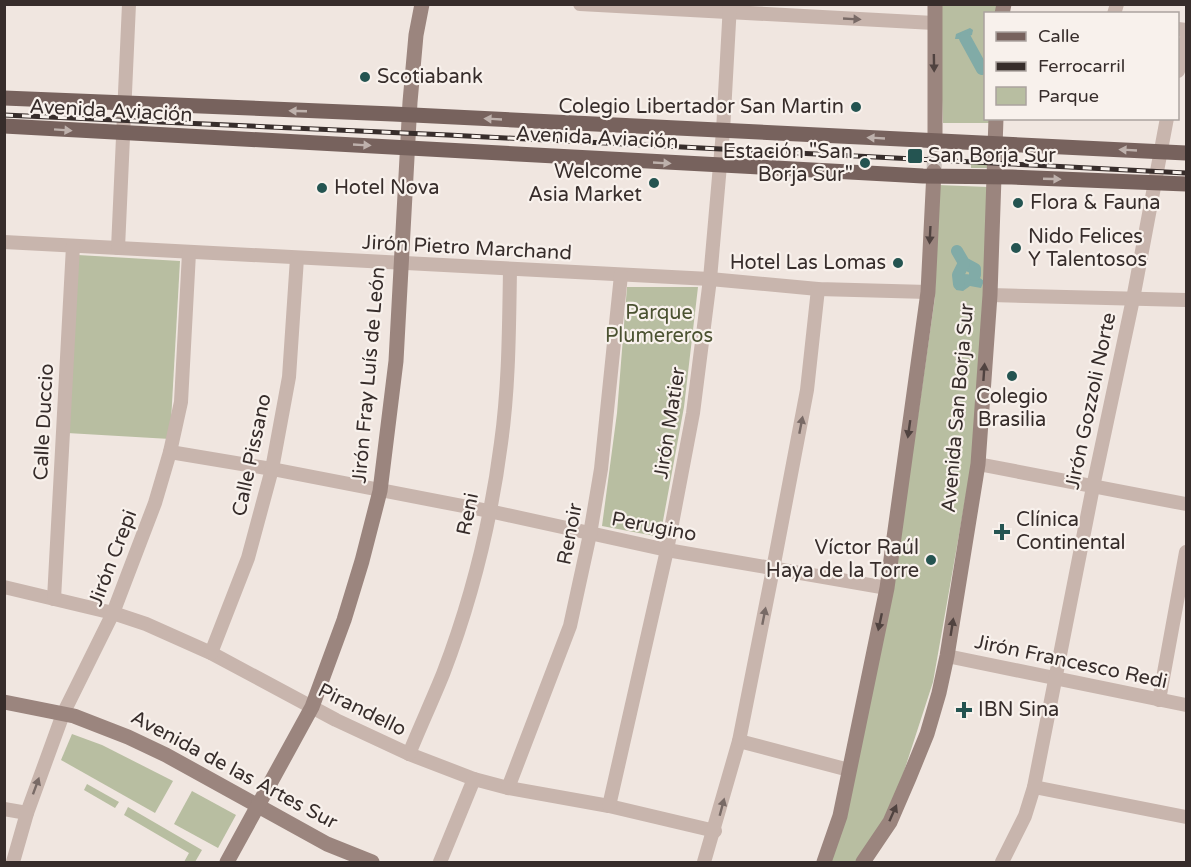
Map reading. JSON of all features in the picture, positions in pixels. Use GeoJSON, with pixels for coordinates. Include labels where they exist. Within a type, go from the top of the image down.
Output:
{"type":"FeatureCollection","features":[{"type":"Feature","properties":{"kind":"main road","name":"Jirón Fray Luís de León"},"geometry":{"type":"LineString","coordinates":[[227,862],[312,707],[347,610],[380,491],[396,361],[409,115],[416,35],[422,4]]}},
{"type":"Feature","properties":{"kind":"main road"},"geometry":{"type":"LineString","coordinates":[[935,4],[935,143]]}},
{"type":"Feature","properties":{"kind":"main road","name":"Avenida Aviación"},"geometry":{"type":"LineString","coordinates":[[4,98],[409,115],[935,143],[1186,153]]}},
{"type":"Feature","properties":{"kind":"main road","name":"Avenida San Borja Sur"},"geometry":{"type":"LineString","coordinates":[[863,862],[890,822],[927,734],[947,656],[978,464],[990,295],[996,120]]}},
{"type":"Feature","properties":{"kind":"main road","name":"Avenida Aviación"},"geometry":{"type":"LineString","coordinates":[[4,126],[720,166],[1186,184]]}},
{"type":"Feature","properties":{"kind":"main road","name":"Avenida San Borja Sur"},"geometry":{"type":"LineString","coordinates":[[824,862],[840,816],[886,588],[928,292],[933,174]]}},
{"type":"Feature","properties":{"kind":"main road","name":"Avenida de las Artes Sur"},"geometry":{"type":"LineString","coordinates":[[4,702],[63,714],[106,728],[166,755],[327,844],[372,862]]}},
{"type":"Feature","properties":{"kind":"street"},"geometry":{"type":"LineString","coordinates":[[118,248],[129,4]]}},
{"type":"Feature","properties":{"kind":"street"},"geometry":{"type":"LineString","coordinates":[[580,4],[825,11],[934,23]]}},
{"type":"Feature","properties":{"kind":"street","name":"Jirón Matier"},"geometry":{"type":"LineString","coordinates":[[609,806],[667,550],[693,413],[710,279],[723,131],[730,8]]}},
{"type":"Feature","properties":{"kind":"street"},"geometry":{"type":"LineString","coordinates":[[1179,66],[1186,40]]}},
{"type":"Feature","properties":{"kind":"street","name":"Jirón Gozzoli Norte"},"geometry":{"type":"LineString","coordinates":[[1002,862],[1025,816],[1034,787],[1093,487],[1133,299],[1167,120]]}},
{"type":"Feature","properties":{"kind":"street","name":"Jirón Pietro Marchand"},"geometry":{"type":"LineString","coordinates":[[4,242],[710,279],[818,289],[928,292]]}},
{"type":"Feature","properties":{"kind":"street","name":"Calle Duccio"},"geometry":{"type":"LineString","coordinates":[[54,599],[73,246]]}},
{"type":"Feature","properties":{"kind":"street","name":"Jirón Crepi"},"geometry":{"type":"LineString","coordinates":[[13,862],[27,813],[63,714],[113,613],[155,503],[170,452],[181,402],[189,253]]}},
{"type":"Feature","properties":{"kind":"street","name":"Calle Pissano"},"geometry":{"type":"LineString","coordinates":[[211,653],[248,558],[272,469],[289,377],[297,258]]}},
{"type":"Feature","properties":{"kind":"street","name":"Reni"},"geometry":{"type":"LineString","coordinates":[[409,754],[443,673],[472,587],[489,511],[501,443],[509,356],[510,270]]}},
{"type":"Feature","properties":{"kind":"street","name":"Renoir"},"geometry":{"type":"LineString","coordinates":[[508,788],[570,626],[591,534],[603,458],[621,275]]}},
{"type":"Feature","properties":{"kind":"street"},"geometry":{"type":"LineString","coordinates":[[704,862],[715,831],[739,741],[807,390],[818,289]]}},
{"type":"Feature","properties":{"kind":"street"},"geometry":{"type":"LineString","coordinates":[[990,295],[1186,300]]}},
{"type":"Feature","properties":{"kind":"street","name":"Perugino"},"geometry":{"type":"LineString","coordinates":[[170,452],[272,469],[489,511],[667,550],[886,588]]}},
{"type":"Feature","properties":{"kind":"street"},"geometry":{"type":"LineString","coordinates":[[978,464],[1186,504]]}},
{"type":"Feature","properties":{"kind":"street"},"geometry":{"type":"LineString","coordinates":[[1159,700],[1186,552]]}},
{"type":"Feature","properties":{"kind":"street","name":"Pirandello"},"geometry":{"type":"LineString","coordinates":[[4,587],[113,613],[146,624],[211,653],[336,720],[409,754],[474,779],[508,788],[609,806],[715,831]]}},
{"type":"Feature","properties":{"kind":"street","name":"Jirón Francesco Redi"},"geometry":{"type":"LineString","coordinates":[[947,656],[1186,705]]}},
{"type":"Feature","properties":{"kind":"street"},"geometry":{"type":"LineString","coordinates":[[739,741],[849,770]]}},
{"type":"Feature","properties":{"kind":"street"},"geometry":{"type":"LineString","coordinates":[[440,862],[474,779]]}},
{"type":"Feature","properties":{"kind":"street"},"geometry":{"type":"LineString","coordinates":[[1034,787],[1186,817]]}},
{"type":"Feature","properties":{"kind":"street"},"geometry":{"type":"LineString","coordinates":[[4,809],[27,813]]}},
{"type":"Feature","properties":{"kind":"green space"},"geometry":{"type":"Polygon","coordinates":[[[941,5],[997,5],[996,12],[984,12],[984,120],[991,120],[991,123],[943,123],[939,29],[941,5]]]}},
{"type":"Feature","properties":{"kind":"green space"},"geometry":{"type":"Polygon","coordinates":[[[971,148],[988,148],[988,168],[971,168],[971,148]]]}},
{"type":"Feature","properties":{"kind":"green space"},"geometry":{"type":"Polygon","coordinates":[[[938,185],[988,187],[988,244],[972,461],[933,682],[896,796],[880,828],[857,862],[830,862],[915,436],[935,297],[938,185]]]}},
{"type":"Feature","properties":{"kind":"green space"},"geometry":{"type":"Polygon","coordinates":[[[78,255],[180,261],[170,439],[67,433],[78,255]]]}},
{"type":"Feature","properties":{"kind":"green space","name":"Parque Plumereros"},"geometry":{"type":"Polygon","coordinates":[[[627,287],[698,287],[684,407],[660,537],[602,526],[617,413],[627,287]]]}},
{"type":"Feature","properties":{"kind":"green space"},"geometry":{"type":"Polygon","coordinates":[[[72,734],[102,745],[173,781],[155,813],[61,760],[72,734]]]}},
{"type":"Feature","properties":{"kind":"green space"},"geometry":{"type":"Polygon","coordinates":[[[87,784],[119,802],[115,808],[84,790],[87,784]]]}},
{"type":"Feature","properties":{"kind":"green space"},"geometry":{"type":"Polygon","coordinates":[[[192,791],[236,815],[218,848],[174,824],[192,791]]]}},
{"type":"Feature","properties":{"kind":"green space"},"geometry":{"type":"Polygon","coordinates":[[[128,807],[202,850],[195,862],[184,862],[189,853],[124,815],[128,807]]]}},
{"type":"Feature","properties":{"kind":"water"},"geometry":{"type":"Polygon","coordinates":[[[970,28],[973,30],[972,35],[955,39],[956,34],[970,28]]]}},
{"type":"Feature","properties":{"kind":"water"},"geometry":{"type":"Polygon","coordinates":[[[964,274],[976,275],[984,281],[981,288],[970,286],[963,291],[956,290],[955,285],[962,283],[964,274]]]}},
{"type":"Feature","properties":{"kind":"waterway"},"geometry":{"type":"LineString","coordinates":[[965,38],[982,69]]}},
{"type":"Feature","properties":{"kind":"waterway"},"geometry":{"type":"LineString","coordinates":[[957,251],[964,263],[975,269],[975,275]]}},
{"type":"Feature","properties":{"kind":"waterway"},"geometry":{"type":"LineString","coordinates":[[959,284],[958,275],[964,263]]}},
{"type":"Feature","properties":{"kind":"tunnel"},"geometry":{"type":"LineString","coordinates":[[934,171],[935,145]]}},
{"type":"Feature","properties":{"kind":"railway"},"geometry":{"type":"LineString","coordinates":[[4,115],[1186,173]]}},
{"type":"Feature","properties":{"kind":"place","name":"Scotiabank"},"geometry":{"type":"Point","coordinates":[365,77]}},
{"type":"Feature","properties":{"kind":"place","name":"Colegio Libertador San Martin"},"geometry":{"type":"Point","coordinates":[856,107]}},
{"type":"Feature","properties":{"kind":"place","name":"San Borja Sur"},"geometry":{"type":"Point","coordinates":[915,156]}},
{"type":"Feature","properties":{"kind":"place","name":"Estación \"San Borja Sur\""},"geometry":{"type":"Point","coordinates":[865,163]}},
{"type":"Feature","properties":{"kind":"place","name":"Welcome Asia Market"},"geometry":{"type":"Point","coordinates":[654,183]}},
{"type":"Feature","properties":{"kind":"place","name":"Hotel Nova"},"geometry":{"type":"Point","coordinates":[322,188]}},
{"type":"Feature","properties":{"kind":"place","name":"Flora & Fauna"},"geometry":{"type":"Point","coordinates":[1018,203]}},
{"type":"Feature","properties":{"kind":"place","name":"Nido Felices Y Talentosos"},"geometry":{"type":"Point","coordinates":[1016,248]}},
{"type":"Feature","properties":{"kind":"place","name":"Hotel Las Lomas"},"geometry":{"type":"Point","coordinates":[898,263]}},
{"type":"Feature","properties":{"kind":"place","name":"Colegio Brasilia"},"geometry":{"type":"Point","coordinates":[1012,376]}},
{"type":"Feature","properties":{"kind":"place","name":"Clínica Continental"},"geometry":{"type":"Point","coordinates":[1002,532]}},
{"type":"Feature","properties":{"kind":"place","name":"Víctor Raúl Haya de la Torre"},"geometry":{"type":"Point","coordinates":[931,560]}},
{"type":"Feature","properties":{"kind":"place","name":"IBN Sina"},"geometry":{"type":"Point","coordinates":[964,710]}}]}
